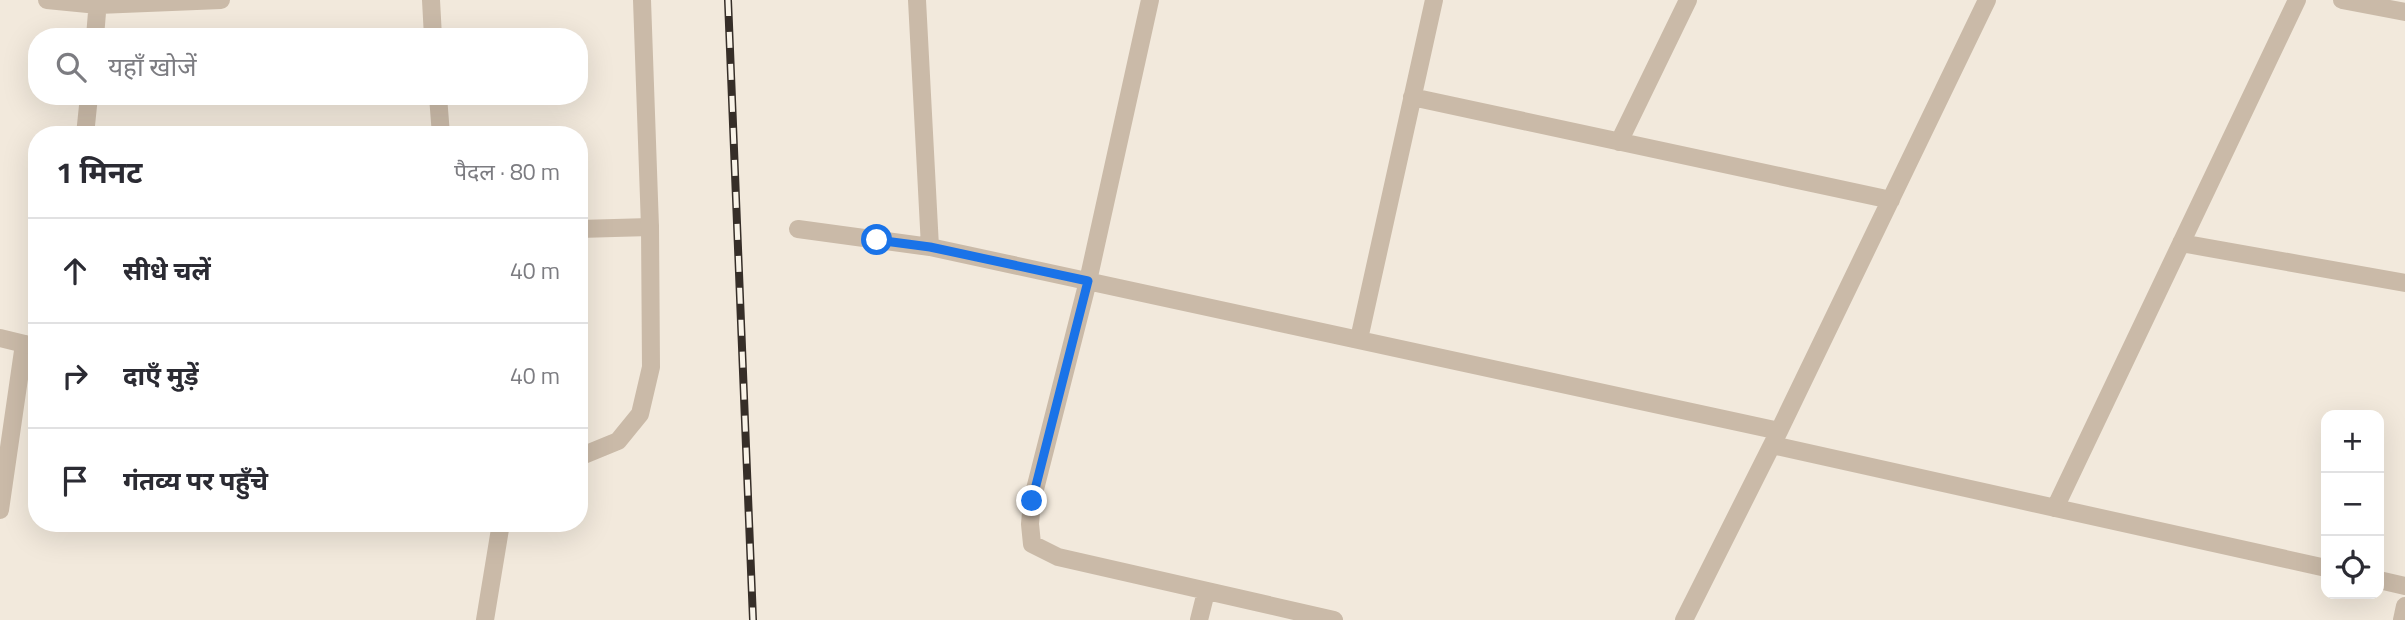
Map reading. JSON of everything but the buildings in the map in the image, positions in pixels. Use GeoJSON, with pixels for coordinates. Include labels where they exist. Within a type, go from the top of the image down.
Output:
{"type":"FeatureCollection","features":[{"type":"Feature","properties":{"kind":"street"},"geometry":{"type":"LineString","coordinates":[[47,0],[98,3],[222,0]]}},
{"type":"Feature","properties":{"kind":"street"},"geometry":{"type":"LineString","coordinates":[[431,0],[433,28]]}},
{"type":"Feature","properties":{"kind":"street"},"geometry":{"type":"LineString","coordinates":[[588,453],[618,441],[640,414],[650,367],[650,227],[642,0]]}},
{"type":"Feature","properties":{"kind":"street"},"geometry":{"type":"LineString","coordinates":[[917,0],[930,247]]}},
{"type":"Feature","properties":{"kind":"street"},"geometry":{"type":"LineString","coordinates":[[1150,0],[1088,281],[1032,501],[1032,544],[1058,557],[1334,620]]}},
{"type":"Feature","properties":{"kind":"street"},"geometry":{"type":"LineString","coordinates":[[1359,339],[1433,0]]}},
{"type":"Feature","properties":{"kind":"street"},"geometry":{"type":"LineString","coordinates":[[1619,142],[1688,0]]}},
{"type":"Feature","properties":{"kind":"street"},"geometry":{"type":"LineString","coordinates":[[1684,620],[1776,438],[1987,0]]}},
{"type":"Feature","properties":{"kind":"street"},"geometry":{"type":"LineString","coordinates":[[2055,508],[2297,0]]}},
{"type":"Feature","properties":{"kind":"street"},"geometry":{"type":"LineString","coordinates":[[2342,0],[2405,12]]}},
{"type":"Feature","properties":{"kind":"street"},"geometry":{"type":"LineString","coordinates":[[96,28],[98,3]]}},
{"type":"Feature","properties":{"kind":"street"},"geometry":{"type":"LineString","coordinates":[[1412,97],[1891,200]]}},
{"type":"Feature","properties":{"kind":"street"},"geometry":{"type":"LineString","coordinates":[[86,126],[88,105]]}},
{"type":"Feature","properties":{"kind":"street"},"geometry":{"type":"LineString","coordinates":[[439,105],[440,126]]}},
{"type":"Feature","properties":{"kind":"street"},"geometry":{"type":"LineString","coordinates":[[588,229],[650,227]]}},
{"type":"Feature","properties":{"kind":"street"},"geometry":{"type":"LineString","coordinates":[[798,229],[930,247],[1359,339],[1776,438],[2055,508],[2321,567]]}},
{"type":"Feature","properties":{"kind":"street"},"geometry":{"type":"LineString","coordinates":[[2181,243],[2405,283]]}},
{"type":"Feature","properties":{"kind":"street"},"geometry":{"type":"LineString","coordinates":[[0,338],[28,345]]}},
{"type":"Feature","properties":{"kind":"street"},"geometry":{"type":"LineString","coordinates":[[0,510],[28,357]]}},
{"type":"Feature","properties":{"kind":"street"},"geometry":{"type":"LineString","coordinates":[[485,620],[500,532]]}},
{"type":"Feature","properties":{"kind":"street"},"geometry":{"type":"LineString","coordinates":[[2384,581],[2405,586]]}},
{"type":"Feature","properties":{"kind":"street"},"geometry":{"type":"LineString","coordinates":[[1199,620],[1206,592]]}},
{"type":"Feature","properties":{"kind":"street"},"geometry":{"type":"LineString","coordinates":[[2402,620],[2405,606]]}},
{"type":"Feature","properties":{"kind":"railway"},"geometry":{"type":"LineString","coordinates":[[728,0],[753,620]]}},
{"type":"Feature","properties":{"kind":"route"},"geometry":{"type":"LineString","coordinates":[[877,240],[930,247],[1088,281],[1032,501]]}}]}
